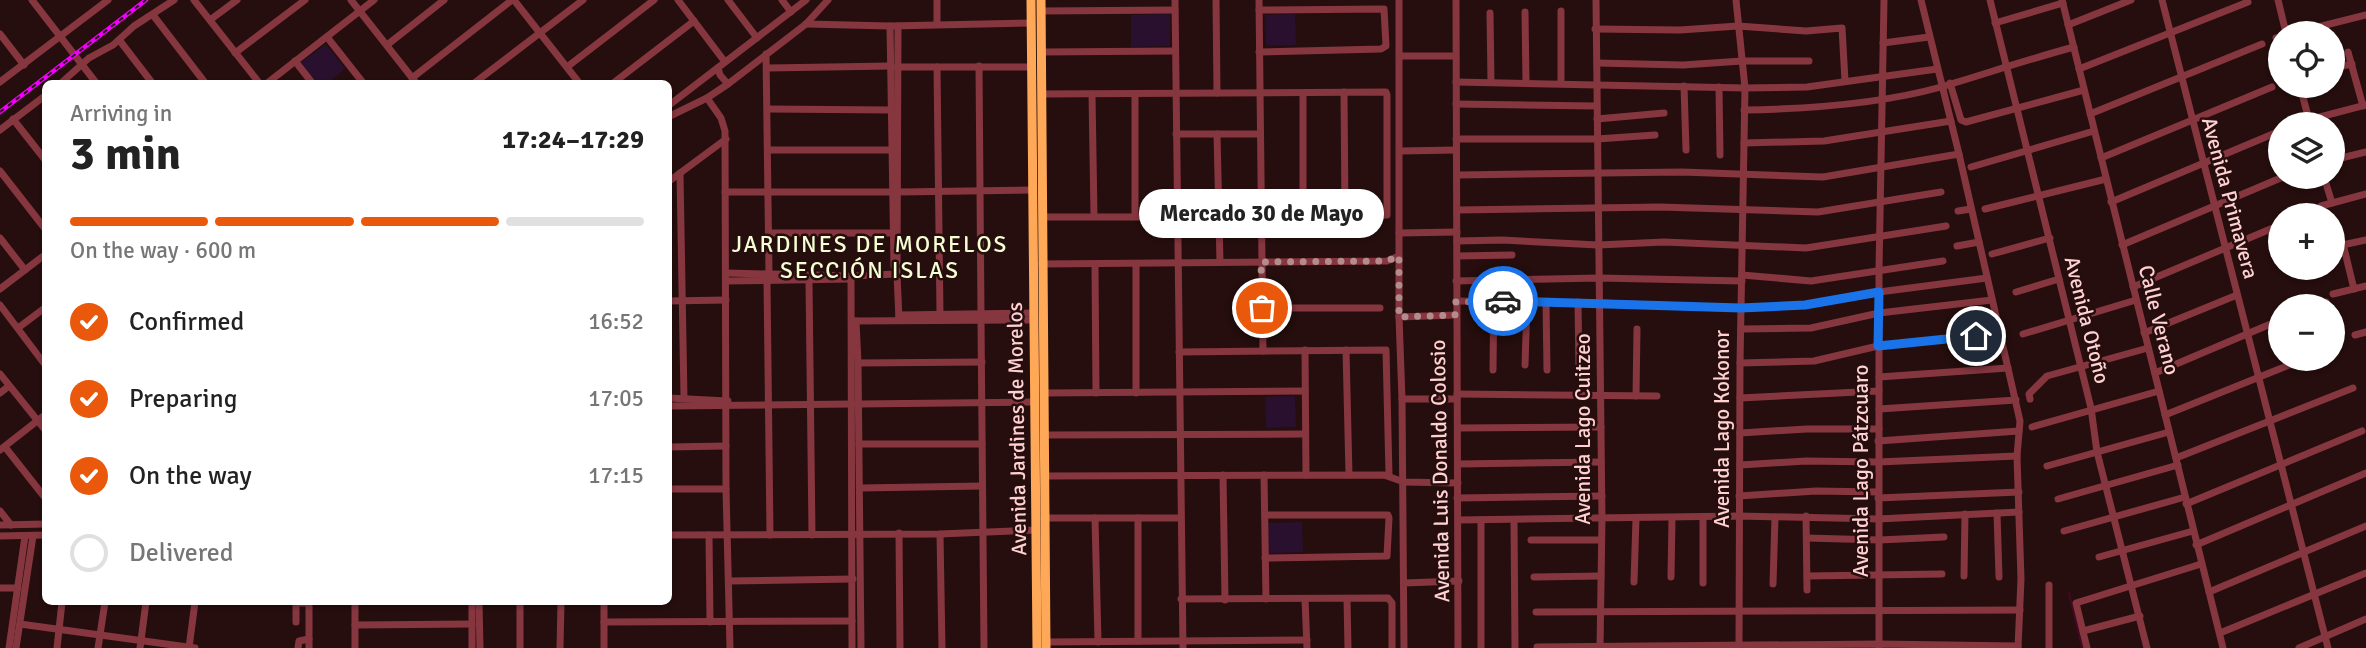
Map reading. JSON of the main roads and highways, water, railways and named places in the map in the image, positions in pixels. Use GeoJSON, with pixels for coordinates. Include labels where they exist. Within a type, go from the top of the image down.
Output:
{"type":"FeatureCollection","features":[{"type":"Feature","properties":{"kind":"main road","name":"Avenida Jardines de Morelos"},"geometry":{"type":"LineString","coordinates":[[1031,0],[1037,176],[1043,217],[1044,394],[1039,417],[1046,645]]}},
{"type":"Feature","properties":{"kind":"main road","name":"Avenida Jardines de Morelos"},"geometry":{"type":"LineString","coordinates":[[1037,648],[1036,530],[1045,476],[1044,435],[1033,402],[1033,190],[1037,176],[1042,94],[1041,0]]}},
{"type":"Feature","properties":{"kind":"waterway"},"geometry":{"type":"LineString","coordinates":[[2069,593],[2082,648]]}},
{"type":"Feature","properties":{"kind":"railway"},"geometry":{"type":"LineString","coordinates":[[0,112],[146,0]]}},
{"type":"Feature","properties":{"kind":"place","name":"Mercado 30 de Mayo"},"geometry":{"type":"Point","coordinates":[1262,308]}},
{"type":"Feature","properties":{"kind":"district","name":"JARDINES DE MORELOS SECCIÓN ISLAS"},"geometry":{"type":"Point","coordinates":[870,257]}}]}
